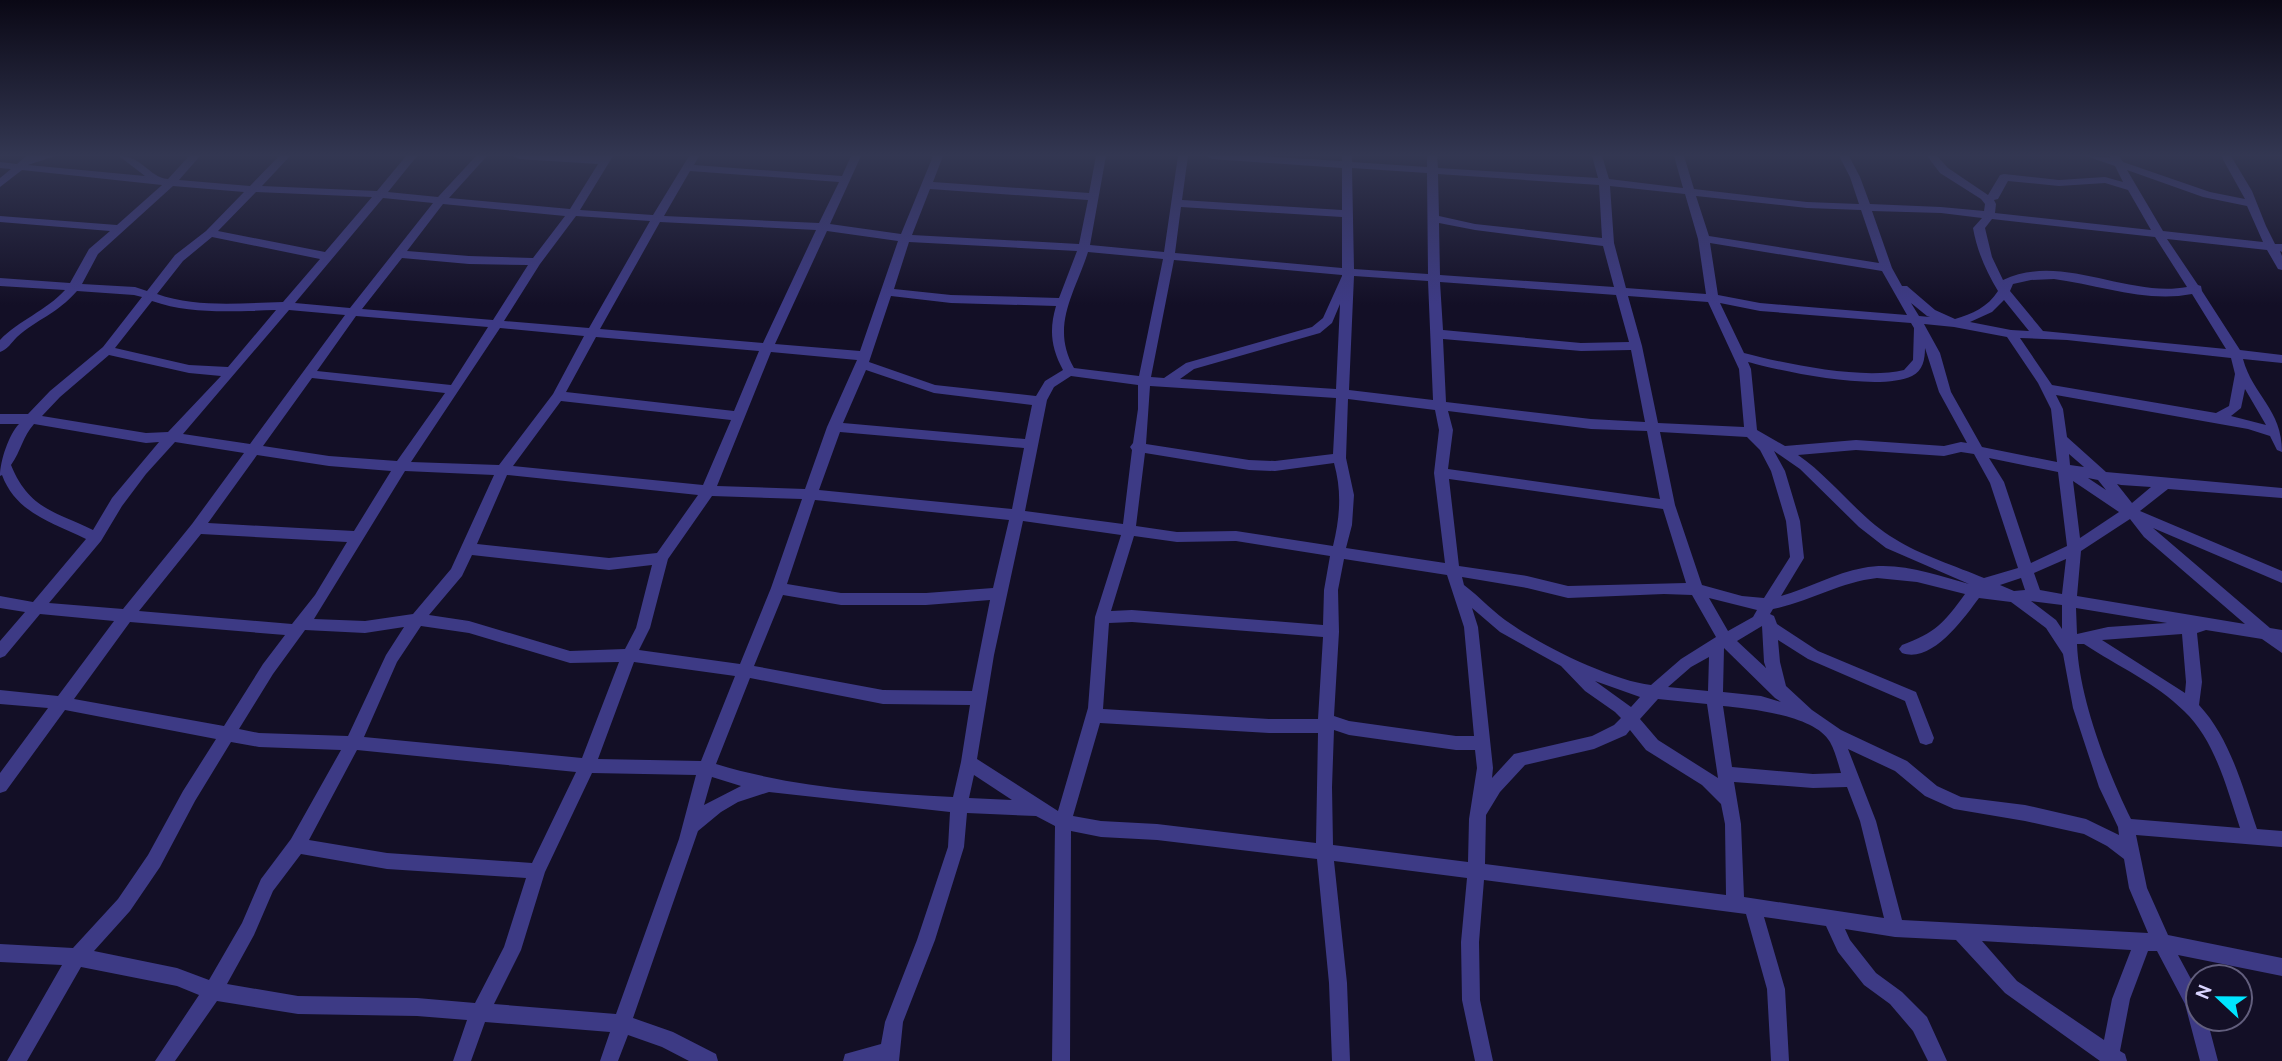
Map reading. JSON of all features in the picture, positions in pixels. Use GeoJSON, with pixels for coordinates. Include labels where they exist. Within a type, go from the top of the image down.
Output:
{"type":"FeatureCollection","features":[{"type":"Feature","properties":{"kind":"street"},"geometry":{"type":"LineString","coordinates":[[0,339],[42,317],[74,287],[93,252],[143,206]]}},
{"type":"Feature","properties":{"kind":"street"},"geometry":{"type":"LineString","coordinates":[[96,537],[30,506],[17,495],[3,468],[18,433],[55,394],[107,349],[179,258],[210,233],[236,206]]}},
{"type":"Feature","properties":{"kind":"street"},"geometry":{"type":"LineString","coordinates":[[0,652],[96,537],[141,471],[231,372],[369,206]]}},
{"type":"Feature","properties":{"kind":"street"},"geometry":{"type":"LineString","coordinates":[[0,786],[126,616],[197,528],[353,312],[437,206]]}},
{"type":"Feature","properties":{"kind":"street"},"geometry":{"type":"LineString","coordinates":[[488,206],[823,226],[905,238],[1084,248],[1348,272],[1712,299],[1760,307],[1954,323],[2011,334],[2039,334],[2282,359]]}},
{"type":"Feature","properties":{"kind":"street"},"geometry":{"type":"LineString","coordinates":[[16,1061],[77,957],[124,905],[147,872],[189,796],[297,627],[320,598],[401,466],[454,390],[536,262],[578,206]]}},
{"type":"Feature","properties":{"kind":"street"},"geometry":{"type":"LineString","coordinates":[[164,1061],[213,991],[248,929],[267,885],[297,845],[353,743],[391,659],[417,619],[457,572],[470,549],[503,470],[558,396],[665,206]]}},
{"type":"Feature","properties":{"kind":"street"},"geometry":{"type":"LineString","coordinates":[[462,1061],[479,1014],[512,950],[537,871],[587,766],[629,655],[643,628],[661,558],[708,491],[767,347],[832,206]]}},
{"type":"Feature","properties":{"kind":"street"},"geometry":{"type":"LineString","coordinates":[[609,1061],[690,828],[706,768],[778,588],[834,427],[863,360],[918,206]]}},
{"type":"Feature","properties":{"kind":"street"},"geometry":{"type":"LineString","coordinates":[[1070,372],[1058,352],[1056,334],[1061,302],[1084,248],[1091,206]]}},
{"type":"Feature","properties":{"kind":"street"},"geometry":{"type":"LineString","coordinates":[[1061,1061],[1063,822],[1095,716],[1102,617],[1129,530],[1144,409],[1144,380],[1177,206]]}},
{"type":"Feature","properties":{"kind":"street"},"geometry":{"type":"LineString","coordinates":[[1215,206],[1345,214]]}},
{"type":"Feature","properties":{"kind":"street"},"geometry":{"type":"LineString","coordinates":[[1342,1061],[1342,1012],[1325,852],[1331,590],[1350,503],[1347,479],[1339,458],[1348,272],[1345,206]]}},
{"type":"Feature","properties":{"kind":"street"},"geometry":{"type":"LineString","coordinates":[[1432,206],[1440,405],[1446,429],[1441,473],[1453,572],[1471,627],[1485,768],[1477,819],[1470,942],[1471,1000],[1485,1061]]}},
{"type":"Feature","properties":{"kind":"street"},"geometry":{"type":"LineString","coordinates":[[1606,206],[1608,243],[1636,346],[1668,505],[1696,590],[1721,641],[1806,715],[1835,735],[1901,766],[1931,791],[1960,804],[2025,813],[2086,827],[2113,840],[2132,855]]}},
{"type":"Feature","properties":{"kind":"street"},"geometry":{"type":"LineString","coordinates":[[1477,819],[1494,787],[1520,759],[1594,742],[1620,730],[1653,693],[1686,663],[1758,621],[1797,558],[1793,521],[1778,471],[1765,447],[1751,432],[1745,369],[1712,299],[1704,239],[1693,206]]}},
{"type":"Feature","properties":{"kind":"street"},"geometry":{"type":"LineString","coordinates":[[1825,206],[1941,210],[2278,247]]}},
{"type":"Feature","properties":{"kind":"street"},"geometry":{"type":"LineString","coordinates":[[1991,206],[1989,216],[1979,228],[1980,246],[2005,291],[2039,334]]}},
{"type":"Feature","properties":{"kind":"street"},"geometry":{"type":"LineString","coordinates":[[2145,206],[2170,253],[2197,289],[2236,355],[2241,374],[2282,447]]}},
{"type":"Feature","properties":{"kind":"street"},"geometry":{"type":"LineString","coordinates":[[2253,206],[2278,247],[2282,266]]}},
{"type":"Feature","properties":{"kind":"street"},"geometry":{"type":"LineString","coordinates":[[1864,208],[1886,268],[1934,353],[1945,392],[1974,449],[1997,482],[2034,595]]}},
{"type":"Feature","properties":{"kind":"street"},"geometry":{"type":"LineString","coordinates":[[1432,218],[1454,224],[1575,236],[1608,243]]}},
{"type":"Feature","properties":{"kind":"street"},"geometry":{"type":"LineString","coordinates":[[0,219],[117,228]]}},
{"type":"Feature","properties":{"kind":"street"},"geometry":{"type":"LineString","coordinates":[[210,233],[325,256]]}},
{"type":"Feature","properties":{"kind":"street"},"geometry":{"type":"LineString","coordinates":[[1704,239],[1886,268]]}},
{"type":"Feature","properties":{"kind":"street"},"geometry":{"type":"LineString","coordinates":[[400,254],[536,262]]}},
{"type":"Feature","properties":{"kind":"street"},"geometry":{"type":"LineString","coordinates":[[1167,382],[1190,366],[1316,330],[1328,320],[1348,272]]}},
{"type":"Feature","properties":{"kind":"street"},"geometry":{"type":"LineString","coordinates":[[1893,280],[1931,313],[1954,323],[1978,316],[1996,305],[2008,281],[2023,275],[2110,283],[2170,293],[2197,289]]}},
{"type":"Feature","properties":{"kind":"street"},"geometry":{"type":"LineString","coordinates":[[0,282],[135,291],[150,298],[203,307],[287,306],[767,347],[863,360],[934,389],[1040,401]]}},
{"type":"Feature","properties":{"kind":"street"},"geometry":{"type":"LineString","coordinates":[[888,292],[951,299],[1061,302]]}},
{"type":"Feature","properties":{"kind":"street"},"geometry":{"type":"LineString","coordinates":[[1740,356],[1801,370],[1889,377],[1908,373],[1919,361],[1917,322]]}},
{"type":"Feature","properties":{"kind":"street"},"geometry":{"type":"LineString","coordinates":[[0,348],[14,333]]}},
{"type":"Feature","properties":{"kind":"street"},"geometry":{"type":"LineString","coordinates":[[1438,334],[1581,347],[1636,346]]}},
{"type":"Feature","properties":{"kind":"street"},"geometry":{"type":"LineString","coordinates":[[2011,334],[2047,388],[2057,409],[2074,549],[2069,601],[2070,653],[2081,708],[2107,787],[2126,826],[2138,888],[2162,943],[2193,1002],[2209,1061]]}},
{"type":"Feature","properties":{"kind":"street"},"geometry":{"type":"LineString","coordinates":[[107,349],[189,369],[231,372]]}},
{"type":"Feature","properties":{"kind":"street"},"geometry":{"type":"LineString","coordinates":[[852,1061],[889,1058],[956,847],[959,805],[969,762],[977,698],[990,643],[996,594],[1033,444],[1040,401],[1046,387],[1070,372],[1167,382],[1343,394],[1591,424],[1654,425],[1751,432],[1805,466],[1836,493],[1864,523],[1891,544],[1979,588]]}},
{"type":"Feature","properties":{"kind":"street"},"geometry":{"type":"LineString","coordinates":[[310,374],[454,390]]}},
{"type":"Feature","properties":{"kind":"street"},"geometry":{"type":"LineString","coordinates":[[2217,418],[2235,408],[2241,374]]}},
{"type":"Feature","properties":{"kind":"street"},"geometry":{"type":"LineString","coordinates":[[2047,388],[2083,397],[2217,418],[2276,433]]}},
{"type":"Feature","properties":{"kind":"street"},"geometry":{"type":"LineString","coordinates":[[558,396],[740,416]]}},
{"type":"Feature","properties":{"kind":"street"},"geometry":{"type":"LineString","coordinates":[[0,419],[32,419],[146,438],[173,438],[254,448],[329,461],[503,470],[708,491],[811,494],[1016,515],[1177,537],[1236,536],[1527,582],[1567,592],[1658,588],[1696,590],[1768,604],[1852,577],[1878,572],[1979,588],[2016,598],[2051,624],[2070,653]]}},
{"type":"Feature","properties":{"kind":"street"},"geometry":{"type":"LineString","coordinates":[[834,427],[1033,444]]}},
{"type":"Feature","properties":{"kind":"street"},"geometry":{"type":"LineString","coordinates":[[2061,439],[2104,478],[2131,513],[2200,580],[2282,647]]}},
{"type":"Feature","properties":{"kind":"street"},"geometry":{"type":"LineString","coordinates":[[1782,451],[1857,445],[1944,451],[1961,447],[2104,478],[2282,493]]}},
{"type":"Feature","properties":{"kind":"street"},"geometry":{"type":"LineString","coordinates":[[1138,447],[1249,465],[1275,466],[1339,458]]}},
{"type":"Feature","properties":{"kind":"street"},"geometry":{"type":"LineString","coordinates":[[2065,470],[2131,513],[2282,577]]}},
{"type":"Feature","properties":{"kind":"street"},"geometry":{"type":"LineString","coordinates":[[1441,473],[1511,487],[1668,505]]}},
{"type":"Feature","properties":{"kind":"street"},"geometry":{"type":"LineString","coordinates":[[1907,649],[1927,646],[1956,618],[1979,588],[2074,549],[2131,513],[2163,485]]}},
{"type":"Feature","properties":{"kind":"street"},"geometry":{"type":"LineString","coordinates":[[197,528],[357,537]]}},
{"type":"Feature","properties":{"kind":"street"},"geometry":{"type":"LineString","coordinates":[[470,549],[609,564],[661,558]]}},
{"type":"Feature","properties":{"kind":"street"},"geometry":{"type":"LineString","coordinates":[[778,588],[841,598],[926,599],[996,594]]}},
{"type":"Feature","properties":{"kind":"street"},"geometry":{"type":"LineString","coordinates":[[1459,588],[1505,628],[1566,662],[1635,690],[1761,704],[1806,715]]}},
{"type":"Feature","properties":{"kind":"street"},"geometry":{"type":"LineString","coordinates":[[2016,598],[2034,595],[2282,636]]}},
{"type":"Feature","properties":{"kind":"street"},"geometry":{"type":"LineString","coordinates":[[0,602],[126,616],[297,627],[365,627],[417,619],[469,626],[570,657],[629,655],[744,671],[883,696],[977,698]]}},
{"type":"Feature","properties":{"kind":"street"},"geometry":{"type":"LineString","coordinates":[[1768,604],[1780,693]]}},
{"type":"Feature","properties":{"kind":"street"},"geometry":{"type":"LineString","coordinates":[[1102,617],[1132,616],[1332,632]]}},
{"type":"Feature","properties":{"kind":"street"},"geometry":{"type":"LineString","coordinates":[[2070,653],[2078,640],[2085,637],[2214,625]]}},
{"type":"Feature","properties":{"kind":"street"},"geometry":{"type":"LineString","coordinates":[[1769,627],[1813,655],[1911,697],[1926,738]]}},
{"type":"Feature","properties":{"kind":"street"},"geometry":{"type":"LineString","coordinates":[[2189,629],[2194,682],[2191,706]]}},
{"type":"Feature","properties":{"kind":"street"},"geometry":{"type":"LineString","coordinates":[[2085,637],[2191,706],[2216,747],[2235,788],[2251,835]]}},
{"type":"Feature","properties":{"kind":"street"},"geometry":{"type":"LineString","coordinates":[[1721,641],[1715,698],[1724,774],[1743,905],[1776,989],[1780,1061]]}},
{"type":"Feature","properties":{"kind":"street"},"geometry":{"type":"LineString","coordinates":[[1566,662],[1590,687],[1631,718],[1652,745],[1708,780],[1728,800]]}},
{"type":"Feature","properties":{"kind":"street"},"geometry":{"type":"LineString","coordinates":[[0,697],[61,703],[259,740],[353,743],[587,766],[706,768],[770,785],[959,805],[1038,809]]}},
{"type":"Feature","properties":{"kind":"street"},"geometry":{"type":"LineString","coordinates":[[1095,716],[1167,718],[1271,728],[1328,724],[1456,743],[1482,743]]}},
{"type":"Feature","properties":{"kind":"street"},"geometry":{"type":"LineString","coordinates":[[1835,735],[1868,821],[1895,928]]}},
{"type":"Feature","properties":{"kind":"street"},"geometry":{"type":"LineString","coordinates":[[969,762],[1038,809],[1063,822],[1101,829],[1157,832],[1325,852],[1743,905],[1895,928],[2162,943],[2282,967]]}},
{"type":"Feature","properties":{"kind":"street"},"geometry":{"type":"LineString","coordinates":[[1724,774],[1813,781],[1854,780]]}},
{"type":"Feature","properties":{"kind":"street"},"geometry":{"type":"LineString","coordinates":[[690,828],[709,808],[734,793],[770,785]]}},
{"type":"Feature","properties":{"kind":"street"},"geometry":{"type":"LineString","coordinates":[[2126,826],[2282,839]]}},
{"type":"Feature","properties":{"kind":"street"},"geometry":{"type":"LineString","coordinates":[[297,845],[347,858],[537,871]]}},
{"type":"Feature","properties":{"kind":"street"},"geometry":{"type":"LineString","coordinates":[[1832,919],[1844,946],[1870,979],[1896,998],[1920,1024],[1938,1061]]}},
{"type":"Feature","properties":{"kind":"street"},"geometry":{"type":"LineString","coordinates":[[1961,932],[2011,987],[2107,1059],[2122,999],[2143,942]]}},
{"type":"Feature","properties":{"kind":"street"},"geometry":{"type":"LineString","coordinates":[[0,953],[77,957],[177,977],[213,991],[298,1005],[357,1009],[417,1007],[624,1024],[666,1039],[709,1061]]}}]}
